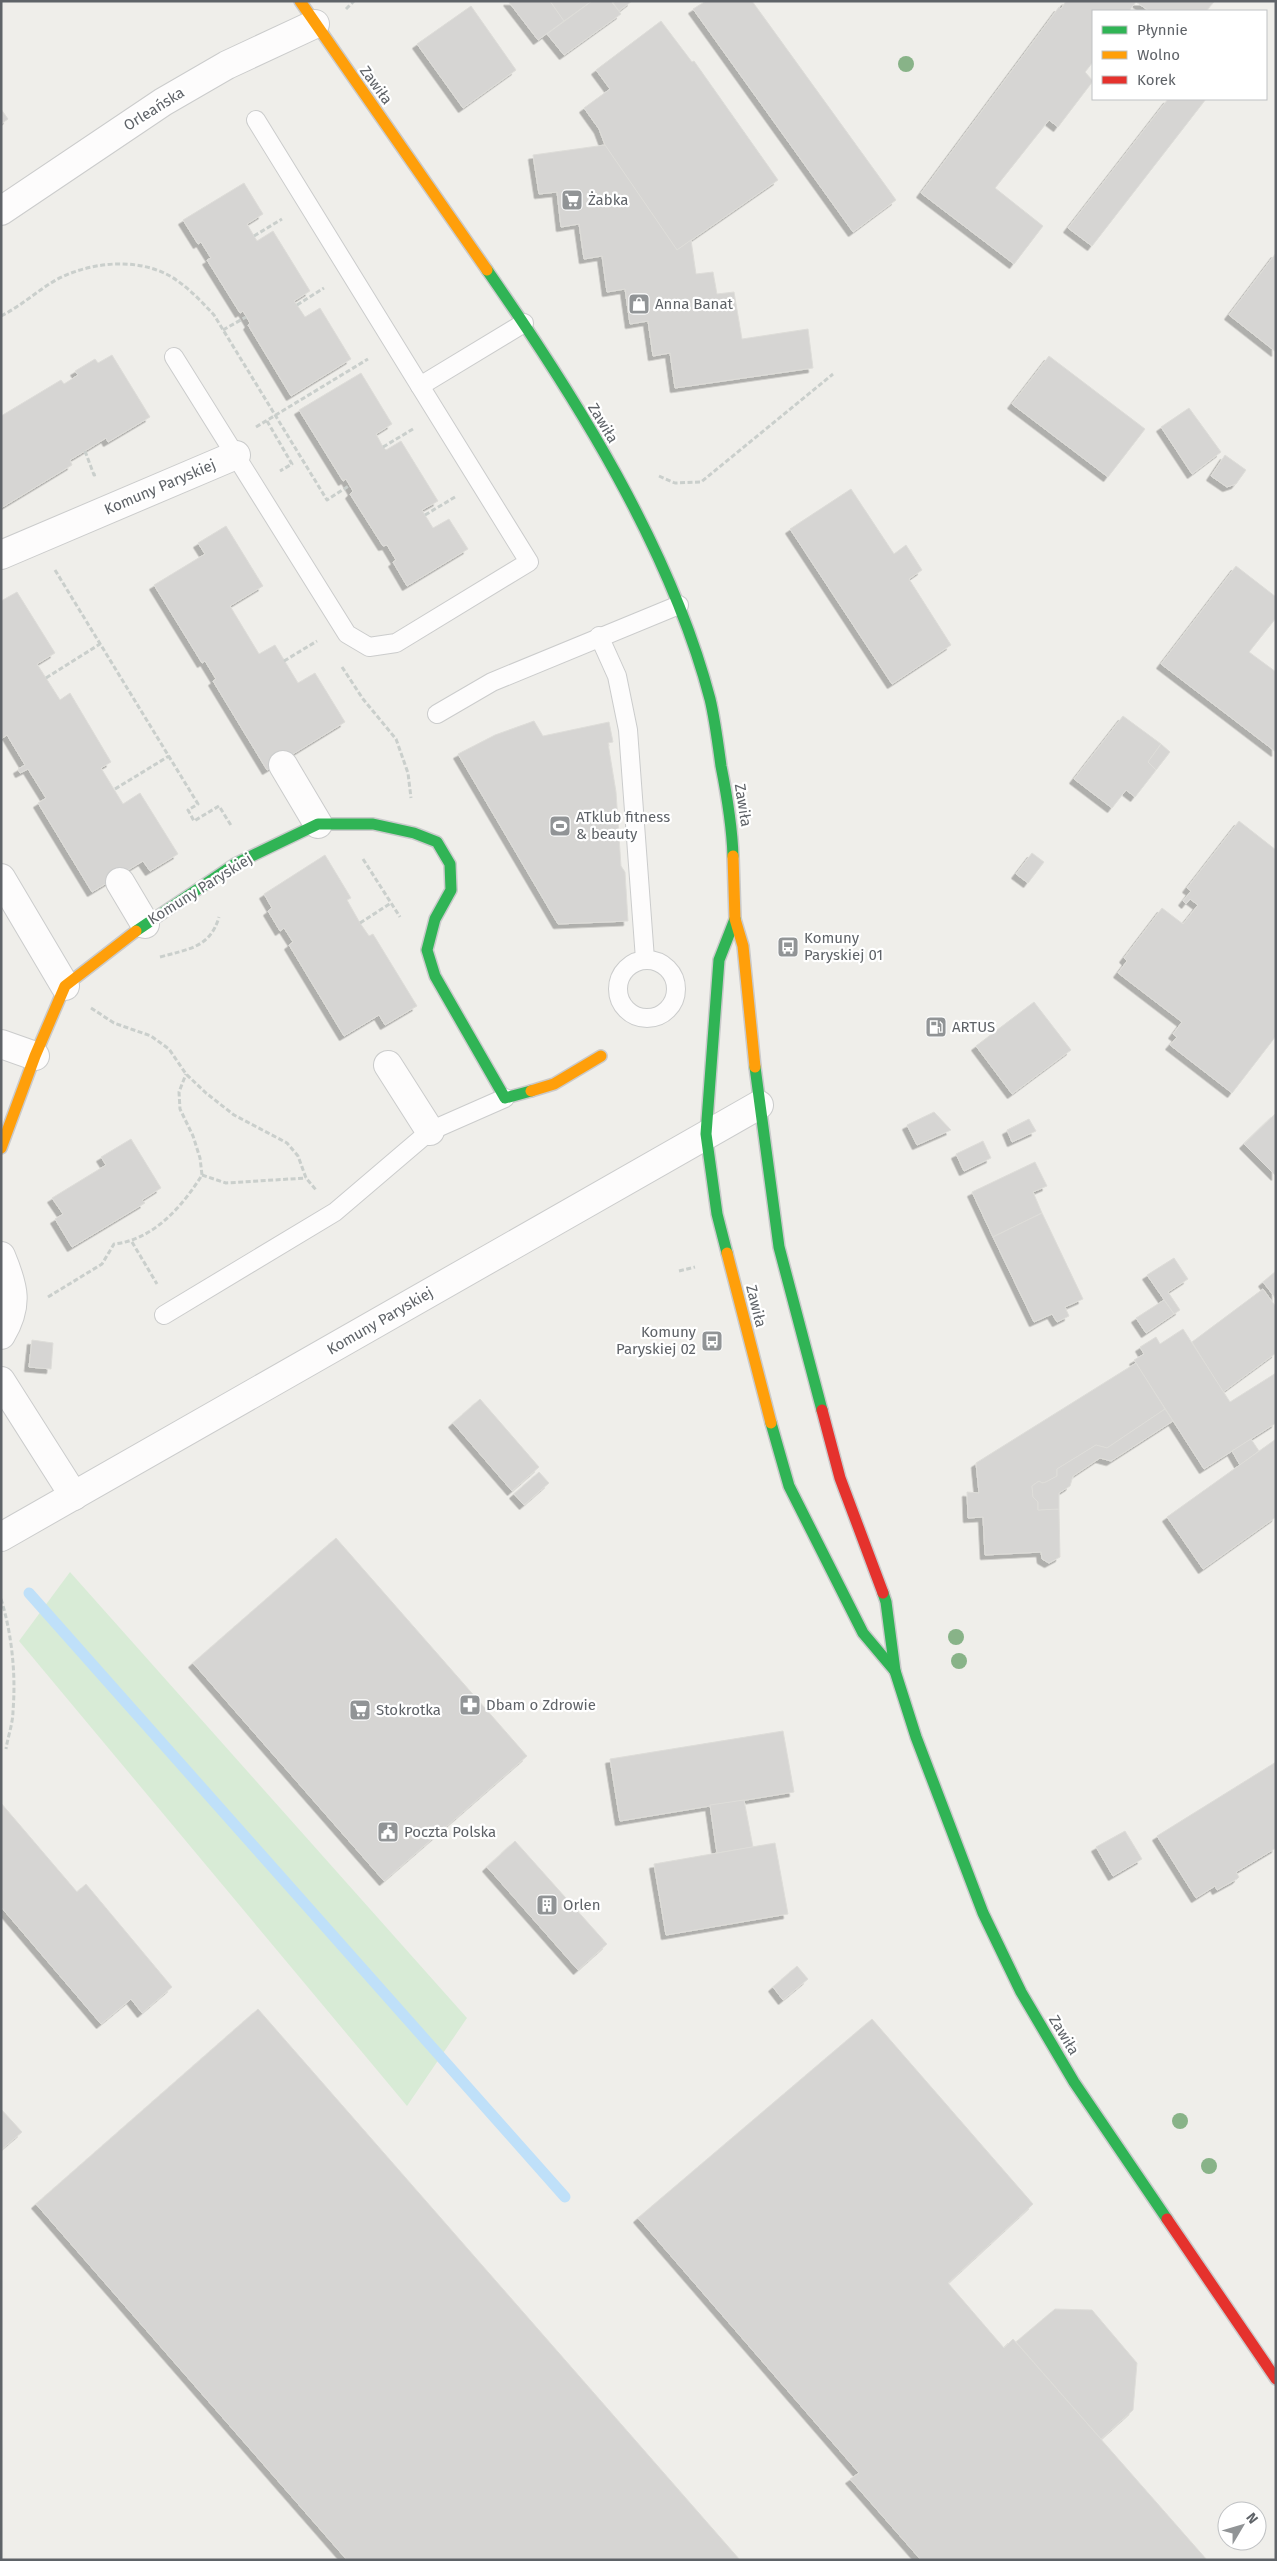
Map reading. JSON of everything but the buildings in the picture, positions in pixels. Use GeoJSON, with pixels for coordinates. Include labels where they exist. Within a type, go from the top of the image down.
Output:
{"type":"FeatureCollection","features":[{"type":"Feature","properties":{"kind":"street","name":"Zawiła"},"geometry":{"type":"LineString","coordinates":[[300,1],[524,324],[594,436],[646,533],[679,605],[710,699],[732,827],[735,919],[743,946],[759,1105],[779,1247],[840,1478],[886,1602],[895,1671],[916,1738],[983,1913],[1021,1992],[1074,2082],[1276,2380]]}},
{"type":"Feature","properties":{"kind":"street","name":"Orleańska"},"geometry":{"type":"LineString","coordinates":[[1,210],[162,102],[228,65],[315,24]]}},
{"type":"Feature","properties":{"kind":"street","name":"Komuny Paryskiej"},"geometry":{"type":"LineString","coordinates":[[1,555],[236,455]]}},
{"type":"Feature","properties":{"kind":"street"},"geometry":{"type":"LineString","coordinates":[[283,765],[318,824]]}},
{"type":"Feature","properties":{"kind":"street","name":"Komuny Paryskiej"},"geometry":{"type":"LineString","coordinates":[[1,1148],[35,1056],[74,994],[145,924],[235,864],[318,824],[373,824],[437,842],[450,864],[450,890],[434,920],[427,950]]}},
{"type":"Feature","properties":{"kind":"street"},"geometry":{"type":"LineString","coordinates":[[1,878],[74,994]]}},
{"type":"Feature","properties":{"kind":"street"},"geometry":{"type":"LineString","coordinates":[[120,882],[145,924]]}},
{"type":"Feature","properties":{"kind":"street","name":"Zawiła"},"geometry":{"type":"LineString","coordinates":[[735,919],[720,960],[706,1134],[717,1214],[757,1374],[789,1486],[863,1633],[895,1671]]}},
{"type":"Feature","properties":{"kind":"street"},"geometry":{"type":"LineString","coordinates":[[427,950],[435,976],[505,1098],[554,1084],[601,1056]]}},
{"type":"Feature","properties":{"kind":"street"},"geometry":{"type":"LineString","coordinates":[[1,1044],[35,1056]]}},
{"type":"Feature","properties":{"kind":"street"},"geometry":{"type":"LineString","coordinates":[[388,1065],[430,1131]]}},
{"type":"Feature","properties":{"kind":"street","name":"Komuny Paryskiej"},"geometry":{"type":"LineString","coordinates":[[1,1537],[759,1105]]}},
{"type":"Feature","properties":{"kind":"street"},"geometry":{"type":"LineString","coordinates":[[1,1256],[15,1300],[5,1329]]}},
{"type":"Feature","properties":{"kind":"street"},"geometry":{"type":"LineString","coordinates":[[1,1381],[74,1496]]}},
{"type":"Feature","properties":{"kind":"lane"},"geometry":{"type":"LineString","coordinates":[[174,357],[347,634],[368,647],[396,643],[529,562],[256,120]]}},
{"type":"Feature","properties":{"kind":"lane"},"geometry":{"type":"LineString","coordinates":[[420,386],[524,324]]}},
{"type":"Feature","properties":{"kind":"lane"},"geometry":{"type":"LineString","coordinates":[[437,714],[492,682],[599,636],[679,605]]}},
{"type":"Feature","properties":{"kind":"lane"},"geometry":{"type":"LineString","coordinates":[[599,636],[617,676],[628,730],[644,959]]}},
{"type":"Feature","properties":{"kind":"lane"},"geometry":{"type":"LineString","coordinates":[[168,1312],[335,1212],[430,1131],[505,1098]]}},
{"type":"Feature","properties":{"kind":"path"},"geometry":{"type":"LineString","coordinates":[[223,330],[246,317]]}},
{"type":"Feature","properties":{"kind":"path"},"geometry":{"type":"LineString","coordinates":[[258,436],[253,428],[394,342]]}},
{"type":"Feature","properties":{"kind":"path"},"geometry":{"type":"LineString","coordinates":[[659,476],[674,483],[701,482],[833,374]]}},
{"type":"Feature","properties":{"kind":"path"},"geometry":{"type":"LineString","coordinates":[[267,421],[292,464],[279,472],[275,465]]}},
{"type":"Feature","properties":{"kind":"path"},"geometry":{"type":"LineString","coordinates":[[37,540],[198,804],[188,810],[194,821],[219,806]]}},
{"type":"Feature","properties":{"kind":"path"},"geometry":{"type":"LineString","coordinates":[[284,661],[324,637]]}},
{"type":"Feature","properties":{"kind":"path"},"geometry":{"type":"LineString","coordinates":[[46,678],[100,644]]}},
{"type":"Feature","properties":{"kind":"path"},"geometry":{"type":"LineString","coordinates":[[114,789],[169,756]]}},
{"type":"Feature","properties":{"kind":"path"},"geometry":{"type":"LineString","coordinates":[[360,855],[412,936],[427,950]]}},
{"type":"Feature","properties":{"kind":"path"},"geometry":{"type":"LineString","coordinates":[[360,923],[391,903]]}},
{"type":"Feature","properties":{"kind":"path"},"geometry":{"type":"LineString","coordinates":[[156,959],[205,941],[215,931],[220,914]]}},
{"type":"Feature","properties":{"kind":"path"},"geometry":{"type":"LineString","coordinates":[[74,994],[114,1023],[151,1036],[163,1044],[169,1049],[186,1074],[234,1114],[287,1142],[298,1156],[306,1178],[335,1212]]}},
{"type":"Feature","properties":{"kind":"path"},"geometry":{"type":"LineString","coordinates":[[5,1329],[102,1264],[114,1244],[132,1242],[174,1213],[202,1175],[196,1144],[180,1109],[179,1092],[186,1074]]}},
{"type":"Feature","properties":{"kind":"path"},"geometry":{"type":"LineString","coordinates":[[202,1175],[226,1183],[306,1178]]}},
{"type":"Feature","properties":{"kind":"path"},"geometry":{"type":"LineString","coordinates":[[132,1242],[168,1312]]}},
{"type":"Feature","properties":{"kind":"path"},"geometry":{"type":"LineString","coordinates":[[1,1599],[7,1617],[12,1665],[13,1711],[6,1749]]}},
{"type":"Feature","properties":{"kind":"green space"},"geometry":{"type":"Polygon","coordinates":[[[70,1572],[467,2018],[407,2106],[19,1641],[70,1572]]]}},
{"type":"Feature","properties":{"kind":"waterway"},"geometry":{"type":"LineString","coordinates":[[29,1593],[565,2197]]}},
{"type":"Feature","properties":{"kind":"traffic: fast"},"geometry":{"type":"LineString","coordinates":[[487,270],[554,370],[586,422],[645,530],[671,586],[693,642],[710,699],[729,811],[733,856]]}},
{"type":"Feature","properties":{"kind":"traffic: fast"},"geometry":{"type":"LineString","coordinates":[[136,931],[235,864],[318,824],[373,824],[414,833],[437,842],[450,864],[451,890],[435,919],[427,950],[435,976],[505,1098],[531,1091]]}},
{"type":"Feature","properties":{"kind":"traffic: fast"},"geometry":{"type":"LineString","coordinates":[[727,1253],[717,1214],[706,1134],[719,960],[735,919]]}},
{"type":"Feature","properties":{"kind":"traffic: fast"},"geometry":{"type":"LineString","coordinates":[[755,1067],[779,1247],[822,1410]]}},
{"type":"Feature","properties":{"kind":"traffic: fast"},"geometry":{"type":"LineString","coordinates":[[771,1423],[789,1486],[863,1633],[895,1671]]}},
{"type":"Feature","properties":{"kind":"traffic: fast"},"geometry":{"type":"LineString","coordinates":[[883,1593],[886,1602],[895,1671],[916,1737],[983,1913],[1021,1992],[1074,2082],[1167,2219]]}},
{"type":"Feature","properties":{"kind":"traffic: slow"},"geometry":{"type":"LineString","coordinates":[[300,1],[487,270]]}},
{"type":"Feature","properties":{"kind":"traffic: slow"},"geometry":{"type":"LineString","coordinates":[[733,856],[735,919],[743,946],[755,1067]]}},
{"type":"Feature","properties":{"kind":"traffic: slow"},"geometry":{"type":"LineString","coordinates":[[1,1148],[35,1056],[65,986],[136,931]]}},
{"type":"Feature","properties":{"kind":"traffic: slow"},"geometry":{"type":"LineString","coordinates":[[531,1091],[554,1084],[601,1056]]}},
{"type":"Feature","properties":{"kind":"traffic: slow"},"geometry":{"type":"LineString","coordinates":[[727,1253],[771,1423]]}},
{"type":"Feature","properties":{"kind":"traffic: jam"},"geometry":{"type":"LineString","coordinates":[[822,1410],[840,1478],[883,1593]]}},
{"type":"Feature","properties":{"kind":"traffic: jam"},"geometry":{"type":"LineString","coordinates":[[1167,2219],[1276,2379]]}},
{"type":"Feature","properties":{"kind":"place","name":"Żabka"},"geometry":{"type":"Point","coordinates":[572,200]}},
{"type":"Feature","properties":{"kind":"place","name":"Anna Banat"},"geometry":{"type":"Point","coordinates":[639,304]}},
{"type":"Feature","properties":{"kind":"place","name":"ATklub fitness & beauty"},"geometry":{"type":"Point","coordinates":[560,826]}},
{"type":"Feature","properties":{"kind":"place","name":"Komuny Paryskiej 01"},"geometry":{"type":"Point","coordinates":[788,947]}},
{"type":"Feature","properties":{"kind":"place","name":"ARTUS"},"geometry":{"type":"Point","coordinates":[936,1027]}},
{"type":"Feature","properties":{"kind":"place","name":"Komuny Paryskiej 02"},"geometry":{"type":"Point","coordinates":[712,1341]}},
{"type":"Feature","properties":{"kind":"place","name":"Dbam o Zdrowie"},"geometry":{"type":"Point","coordinates":[470,1705]}},
{"type":"Feature","properties":{"kind":"place","name":"Stokrotka"},"geometry":{"type":"Point","coordinates":[360,1710]}},
{"type":"Feature","properties":{"kind":"place","name":"Poczta Polska"},"geometry":{"type":"Point","coordinates":[388,1832]}},
{"type":"Feature","properties":{"kind":"place","name":"Orlen"},"geometry":{"type":"Point","coordinates":[547,1905]}}]}
